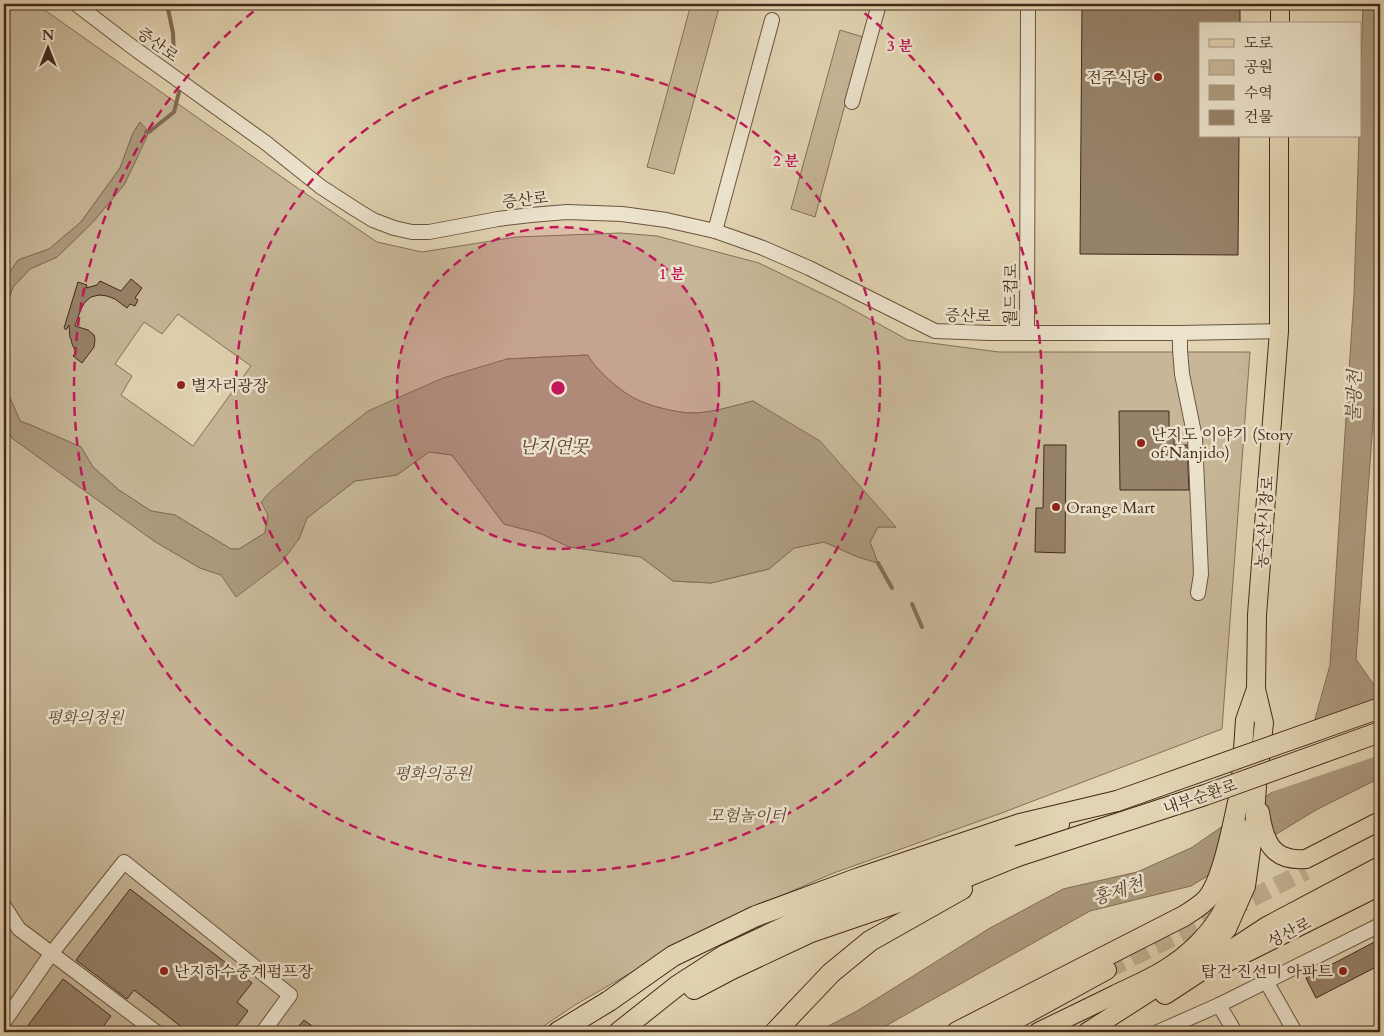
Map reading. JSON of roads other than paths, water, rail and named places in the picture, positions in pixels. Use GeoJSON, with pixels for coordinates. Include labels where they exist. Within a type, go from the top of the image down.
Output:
{"type":"FeatureCollection","features":[{"type":"Feature","properties":{"kind":"highway","name":"내부순환로"},"geometry":{"type":"LineString","coordinates":[[1117,801],[1380,708]]}},
{"type":"Feature","properties":{"kind":"highway","name":"내부순환로"},"geometry":{"type":"LineString","coordinates":[[1018,856],[1205,795],[1380,732]]}},
{"type":"Feature","properties":{"kind":"highway"},"geometry":{"type":"LineString","coordinates":[[957,1032],[1184,916],[1206,900],[1212,892],[1218,877],[1239,798]]}},
{"type":"Feature","properties":{"kind":"highway"},"geometry":{"type":"LineString","coordinates":[[558,1032],[674,956],[756,916],[859,878],[1020,824],[1117,801]]}},
{"type":"Feature","properties":{"kind":"highway"},"geometry":{"type":"LineString","coordinates":[[619,1032],[676,986],[725,955],[808,916],[1024,839],[1117,801]]}},
{"type":"Feature","properties":{"kind":"highway"},"geometry":{"type":"LineString","coordinates":[[610,1032],[732,969],[811,932],[934,890],[1018,856]]}},
{"type":"Feature","properties":{"kind":"highway"},"geometry":{"type":"LineString","coordinates":[[775,1032],[831,973],[870,941],[1018,856]]}},
{"type":"Feature","properties":{"kind":"highway"},"geometry":{"type":"LineString","coordinates":[[1165,994],[1267,927],[1380,867]]}},
{"type":"Feature","properties":{"kind":"main road"},"geometry":{"type":"LineString","coordinates":[[1280,4],[1280,22]]}},
{"type":"Feature","properties":{"kind":"main road","name":"농수산시장로"},"geometry":{"type":"LineString","coordinates":[[1257,786],[1264,723],[1256,689],[1257,615],[1279,331],[1279,138]]}},
{"type":"Feature","properties":{"kind":"main road"},"geometry":{"type":"LineString","coordinates":[[1038,1032],[1162,971],[1176,961],[1196,944],[1215,923],[1225,905],[1239,887],[1236,864],[1244,720],[1256,689]]}},
{"type":"Feature","properties":{"kind":"main road"},"geometry":{"type":"LineString","coordinates":[[1257,786],[1261,818],[1269,844],[1274,852],[1300,866],[1380,833]]}},
{"type":"Feature","properties":{"kind":"main road"},"geometry":{"type":"LineString","coordinates":[[1089,1032],[1190,966],[1216,943],[1227,928],[1254,830],[1257,786]]}},
{"type":"Feature","properties":{"kind":"main road"},"geometry":{"type":"LineString","coordinates":[[1300,866],[1306,860],[1380,821]]}},
{"type":"Feature","properties":{"kind":"main road","name":"성산로"},"geometry":{"type":"LineString","coordinates":[[1089,1032],[1380,886]]}},
{"type":"Feature","properties":{"kind":"main road"},"geometry":{"type":"LineString","coordinates":[[994,1032],[1108,970]]}},
{"type":"Feature","properties":{"kind":"street","name":"증산로"},"geometry":{"type":"LineString","coordinates":[[76,4],[266,143],[321,187],[373,220],[394,228],[412,232],[429,232],[498,219],[567,212],[622,214],[666,220],[715,231],[763,248],[810,268],[935,331],[1027,334]]}},
{"type":"Feature","properties":{"kind":"street"},"geometry":{"type":"LineString","coordinates":[[852,102],[879,4]]}},
{"type":"Feature","properties":{"kind":"street","name":"월드컵로"},"geometry":{"type":"LineString","coordinates":[[1028,4],[1027,334],[1279,331]]}},
{"type":"Feature","properties":{"kind":"street"},"geometry":{"type":"LineString","coordinates":[[715,231],[772,20]]}},
{"type":"Feature","properties":{"kind":"street"},"geometry":{"type":"LineString","coordinates":[[1180,333],[1182,374],[1195,438],[1201,574],[1198,593]]}},
{"type":"Feature","properties":{"kind":"street"},"geometry":{"type":"LineString","coordinates":[[4,1022],[52,954],[124,862],[290,994],[263,1032]]}},
{"type":"Feature","properties":{"kind":"street"},"geometry":{"type":"LineString","coordinates":[[4,906],[19,929],[156,1032]]}},
{"type":"Feature","properties":{"kind":"street"},"geometry":{"type":"LineString","coordinates":[[1158,1032],[1219,1005],[1380,925]]}},
{"type":"Feature","properties":{"kind":"street"},"geometry":{"type":"LineString","coordinates":[[1266,981],[1295,1032]]}},
{"type":"Feature","properties":{"kind":"street"},"geometry":{"type":"LineString","coordinates":[[1219,1005],[1235,1032]]}},
{"type":"Feature","properties":{"kind":"water"},"geometry":{"type":"Polygon","coordinates":[[[1363,4],[1380,4],[1380,324],[1356,659],[1380,694],[1380,778],[1316,810],[1191,886],[1090,911],[875,1032],[817,1032],[857,1011],[990,928],[1063,889],[1137,872],[1191,848],[1300,773],[1330,665],[1354,294],[1359,138],[1362,138],[1363,4]]]}},
{"type":"Feature","properties":{"kind":"water"},"geometry":{"type":"Polygon","coordinates":[[[140,122],[149,132],[124,185],[93,222],[57,257],[30,269],[13,287],[4,312],[4,285],[6,278],[18,260],[49,249],[81,222],[120,168],[133,133],[140,122]]]}},
{"type":"Feature","properties":{"kind":"water","name":"난지연못"},"geometry":{"type":"Polygon","coordinates":[[[588,355],[596,367],[616,386],[642,402],[686,413],[700,413],[753,401],[820,441],[896,527],[878,527],[870,542],[878,563],[858,557],[824,542],[794,548],[769,569],[711,583],[673,581],[641,557],[569,547],[542,534],[504,524],[452,455],[429,452],[397,475],[355,481],[307,518],[299,539],[281,563],[236,597],[221,575],[200,568],[154,541],[12,438],[4,421],[4,384],[20,421],[81,447],[93,467],[119,490],[151,511],[175,515],[231,549],[239,549],[265,533],[268,515],[261,502],[270,492],[316,452],[368,411],[443,378],[507,359],[588,355]]]}},
{"type":"Feature","properties":{"kind":"waterway"},"geometry":{"type":"LineString","coordinates":[[167,4],[173,33],[174,55]]}},
{"type":"Feature","properties":{"kind":"waterway"},"geometry":{"type":"LineString","coordinates":[[146,132],[149,132],[174,112],[179,92]]}},
{"type":"Feature","properties":{"kind":"waterway"},"geometry":{"type":"LineString","coordinates":[[878,563],[892,588]]}},
{"type":"Feature","properties":{"kind":"waterway"},"geometry":{"type":"LineString","coordinates":[[912,604],[922,627]]}},
{"type":"Feature","properties":{"kind":"tunnel"},"geometry":{"type":"LineString","coordinates":[[1107,970],[1306,871]]}},
{"type":"Feature","properties":{"kind":"place","name":"전주식당"},"geometry":{"type":"Point","coordinates":[1158,77]}},
{"type":"Feature","properties":{"kind":"place","name":"별자리광장"},"geometry":{"type":"Point","coordinates":[181,385]}},
{"type":"Feature","properties":{"kind":"place","name":"난지도 이야기 (Story of Nanjido)"},"geometry":{"type":"Point","coordinates":[1141,443]}},
{"type":"Feature","properties":{"kind":"place","name":"Orange Mart"},"geometry":{"type":"Point","coordinates":[1056,507]}},
{"type":"Feature","properties":{"kind":"place","name":"난지하수중계펌프장"},"geometry":{"type":"Point","coordinates":[164,971]}},
{"type":"Feature","properties":{"kind":"place","name":"탑건 진선미 아파트"},"geometry":{"type":"Point","coordinates":[1343,971]}},
{"type":"Feature","properties":{"kind":"water label","name":"불광천"},"geometry":{"type":"Point","coordinates":[1354,396]}},
{"type":"Feature","properties":{"kind":"water label","name":"홍제천"},"geometry":{"type":"Point","coordinates":[1118,891]}},
{"type":"Feature","properties":{"kind":"park label","name":"평화의정원"},"geometry":{"type":"Point","coordinates":[85,717]}},
{"type":"Feature","properties":{"kind":"park label","name":"평화의공원"},"geometry":{"type":"Point","coordinates":[433,773]}},
{"type":"Feature","properties":{"kind":"park label","name":"모험놀이터"},"geometry":{"type":"Point","coordinates":[747,815]}}]}
